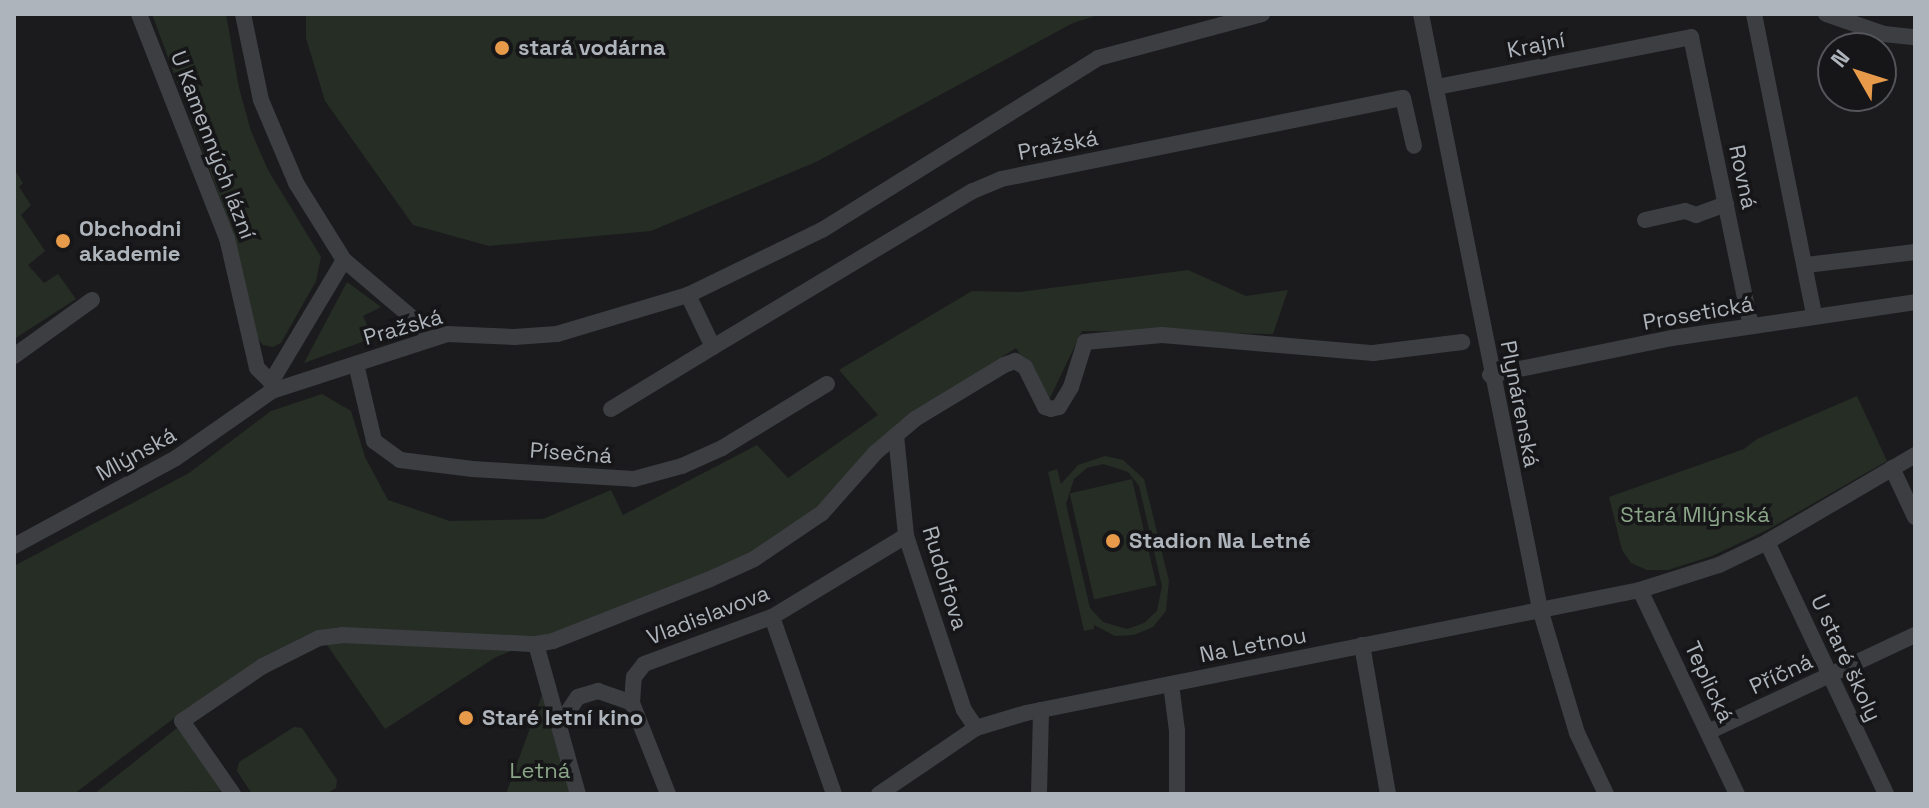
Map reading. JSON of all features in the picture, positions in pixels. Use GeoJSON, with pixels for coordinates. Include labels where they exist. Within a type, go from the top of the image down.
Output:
{"type":"FeatureCollection","features":[{"type":"Feature","properties":{"kind":"street","name":"U Kamenných lázní"},"geometry":{"type":"LineString","coordinates":[[139,14],[227,238],[257,368],[272,386]]}},
{"type":"Feature","properties":{"kind":"street"},"geometry":{"type":"LineString","coordinates":[[243,14],[261,100],[276,143],[296,183],[344,260],[423,327],[430,338]]}},
{"type":"Feature","properties":{"kind":"street","name":"Pražská"},"geometry":{"type":"LineString","coordinates":[[272,386],[356,364],[447,334],[514,337],[557,334],[688,295],[822,230],[1098,58],[1262,14]]}},
{"type":"Feature","properties":{"kind":"street","name":"Plynárenská"},"geometry":{"type":"LineString","coordinates":[[1421,14],[1490,375],[1540,609],[1577,733],[1606,794]]}},
{"type":"Feature","properties":{"kind":"street"},"geometry":{"type":"LineString","coordinates":[[1754,14],[1814,315]]}},
{"type":"Feature","properties":{"kind":"street"},"geometry":{"type":"LineString","coordinates":[[1826,14],[1884,34],[1915,37]]}},
{"type":"Feature","properties":{"kind":"street","name":"Krajní"},"geometry":{"type":"LineString","coordinates":[[1437,87],[1691,37]]}},
{"type":"Feature","properties":{"kind":"street","name":"Rovná"},"geometry":{"type":"LineString","coordinates":[[1691,37],[1751,326]]}},
{"type":"Feature","properties":{"kind":"street","name":"Pražská"},"geometry":{"type":"LineString","coordinates":[[611,409],[973,191],[1001,179],[1403,98],[1414,146]]}},
{"type":"Feature","properties":{"kind":"street"},"geometry":{"type":"LineString","coordinates":[[1645,220],[1685,211],[1696,215],[1726,204]]}},
{"type":"Feature","properties":{"kind":"street"},"geometry":{"type":"LineString","coordinates":[[1806,265],[1915,252]]}},
{"type":"Feature","properties":{"kind":"street"},"geometry":{"type":"LineString","coordinates":[[272,386],[344,260]]}},
{"type":"Feature","properties":{"kind":"street"},"geometry":{"type":"LineString","coordinates":[[688,295],[713,347]]}},
{"type":"Feature","properties":{"kind":"street"},"geometry":{"type":"LineString","coordinates":[[14,356],[92,300]]}},
{"type":"Feature","properties":{"kind":"street","name":"Prosetická"},"geometry":{"type":"LineString","coordinates":[[1490,375],[1814,315],[1915,302]]}},
{"type":"Feature","properties":{"kind":"street"},"geometry":{"type":"LineString","coordinates":[[233,794],[182,721],[263,666],[319,638],[342,635],[536,644],[595,625],[754,559],[822,513],[896,435],[952,394],[1015,361],[1025,367],[1045,407],[1059,407],[1071,387],[1085,342],[1162,335],[1373,353],[1462,342]]}},
{"type":"Feature","properties":{"kind":"street","name":"Písečná"},"geometry":{"type":"LineString","coordinates":[[356,364],[374,441],[400,460],[472,469],[634,479],[682,466],[722,448],[827,384]]}},
{"type":"Feature","properties":{"kind":"street","name":"Mlýnská"},"geometry":{"type":"LineString","coordinates":[[14,546],[176,458],[272,386]]}},
{"type":"Feature","properties":{"kind":"street","name":"Rudolfova"},"geometry":{"type":"LineString","coordinates":[[896,435],[906,536],[964,710],[976,728]]}},
{"type":"Feature","properties":{"kind":"street"},"geometry":{"type":"LineString","coordinates":[[1540,609],[1640,590],[1719,565],[1767,542],[1915,455]]}},
{"type":"Feature","properties":{"kind":"street"},"geometry":{"type":"LineString","coordinates":[[1892,468],[1915,517]]}},
{"type":"Feature","properties":{"kind":"street","name":"Vladislavova"},"geometry":{"type":"LineString","coordinates":[[632,703],[634,677],[644,664],[772,617],[906,536]]}},
{"type":"Feature","properties":{"kind":"street","name":"U staré školy"},"geometry":{"type":"LineString","coordinates":[[1767,542],[1886,794]]}},
{"type":"Feature","properties":{"kind":"street","name":"Teplická"},"geometry":{"type":"LineString","coordinates":[[1640,590],[1737,794]]}},
{"type":"Feature","properties":{"kind":"street","name":"Na Letnou"},"geometry":{"type":"LineString","coordinates":[[879,794],[976,728],[1041,710],[1540,609]]}},
{"type":"Feature","properties":{"kind":"street"},"geometry":{"type":"LineString","coordinates":[[772,617],[834,794]]}},
{"type":"Feature","properties":{"kind":"street","name":"Příčná"},"geometry":{"type":"LineString","coordinates":[[1708,732],[1915,635]]}},
{"type":"Feature","properties":{"kind":"street"},"geometry":{"type":"LineString","coordinates":[[536,644],[578,794]]}},
{"type":"Feature","properties":{"kind":"street"},"geometry":{"type":"LineString","coordinates":[[1362,645],[1388,794]]}},
{"type":"Feature","properties":{"kind":"street"},"geometry":{"type":"LineString","coordinates":[[1171,684],[1177,731],[1177,794]]}},
{"type":"Feature","properties":{"kind":"street"},"geometry":{"type":"LineString","coordinates":[[559,725],[578,697],[598,691],[632,703],[668,794]]}},
{"type":"Feature","properties":{"kind":"street"},"geometry":{"type":"LineString","coordinates":[[1039,794],[1041,710]]}},
{"type":"Feature","properties":{"kind":"green space"},"geometry":{"type":"Polygon","coordinates":[[[152,14],[226,14],[239,88],[251,131],[268,170],[321,257],[316,281],[281,343],[273,347],[263,345],[255,335],[227,217],[152,14]]]}},
{"type":"Feature","properties":{"kind":"green space"},"geometry":{"type":"Polygon","coordinates":[[[306,14],[1101,14],[1073,23],[816,162],[651,231],[489,246],[413,225],[325,101],[306,38],[306,14]]]}},
{"type":"Feature","properties":{"kind":"green space"},"geometry":{"type":"Polygon","coordinates":[[[14,169],[23,183],[19,187],[31,205],[21,215],[45,251],[28,265],[44,283],[58,274],[76,299],[14,339],[14,169]]]}},
{"type":"Feature","properties":{"kind":"green space"},"geometry":{"type":"Polygon","coordinates":[[[1188,270],[1246,296],[1288,290],[1273,334],[1082,331],[1049,400],[1016,348],[898,423],[818,509],[744,558],[496,657],[385,729],[318,632],[190,706],[74,794],[14,794],[14,566],[189,473],[271,411],[322,394],[351,411],[365,457],[388,500],[450,521],[543,519],[611,490],[623,515],[757,445],[788,478],[878,415],[839,370],[972,291],[1020,292],[1188,270]]]}},
{"type":"Feature","properties":{"kind":"green space"},"geometry":{"type":"Polygon","coordinates":[[[347,282],[381,307],[363,316],[373,338],[304,363],[347,282]]]}},
{"type":"Feature","properties":{"kind":"green space","name":"Stará Mlýnská"},"geometry":{"type":"Polygon","coordinates":[[[1857,396],[1887,461],[1767,530],[1712,556],[1668,570],[1647,570],[1631,563],[1622,550],[1609,497],[1744,449],[1757,439],[1857,396]]]}},
{"type":"Feature","properties":{"kind":"green space"},"geometry":{"type":"Polygon","coordinates":[[[1105,456],[1123,460],[1144,479],[1169,581],[1166,611],[1153,627],[1134,635],[1115,636],[1094,625],[1094,629],[1084,631],[1048,472],[1057,469],[1061,484],[1078,465],[1105,456]],[[1103,464],[1087,468],[1074,479],[1066,504],[1090,608],[1103,622],[1127,629],[1144,623],[1157,611],[1162,586],[1139,486],[1128,472],[1103,464]]]}},
{"type":"Feature","properties":{"kind":"green space","name":"Stadion Na Letné"},"geometry":{"type":"Polygon","coordinates":[[[1132,479],[1157,585],[1094,600],[1070,493],[1132,479]]]}},
{"type":"Feature","properties":{"kind":"green space","name":"Letná"},"geometry":{"type":"Polygon","coordinates":[[[542,695],[571,794],[506,794],[542,695]]]}},
{"type":"Feature","properties":{"kind":"green space"},"geometry":{"type":"Polygon","coordinates":[[[294,727],[302,728],[337,780],[336,788],[326,794],[252,794],[237,771],[239,762],[294,727]]]}},
{"type":"Feature","properties":{"kind":"green space"},"geometry":{"type":"Polygon","coordinates":[[[177,728],[226,791],[94,794],[143,755],[177,728]]]}},
{"type":"Feature","properties":{"kind":"place","name":"stará vodárna"},"geometry":{"type":"Point","coordinates":[502,48]}},
{"type":"Feature","properties":{"kind":"place","name":"Obchodni akademie"},"geometry":{"type":"Point","coordinates":[63,241]}},
{"type":"Feature","properties":{"kind":"place","name":"Stadion Na Letné"},"geometry":{"type":"Point","coordinates":[1113,541]}},
{"type":"Feature","properties":{"kind":"place","name":"Staré letní kino"},"geometry":{"type":"Point","coordinates":[466,718]}}]}
